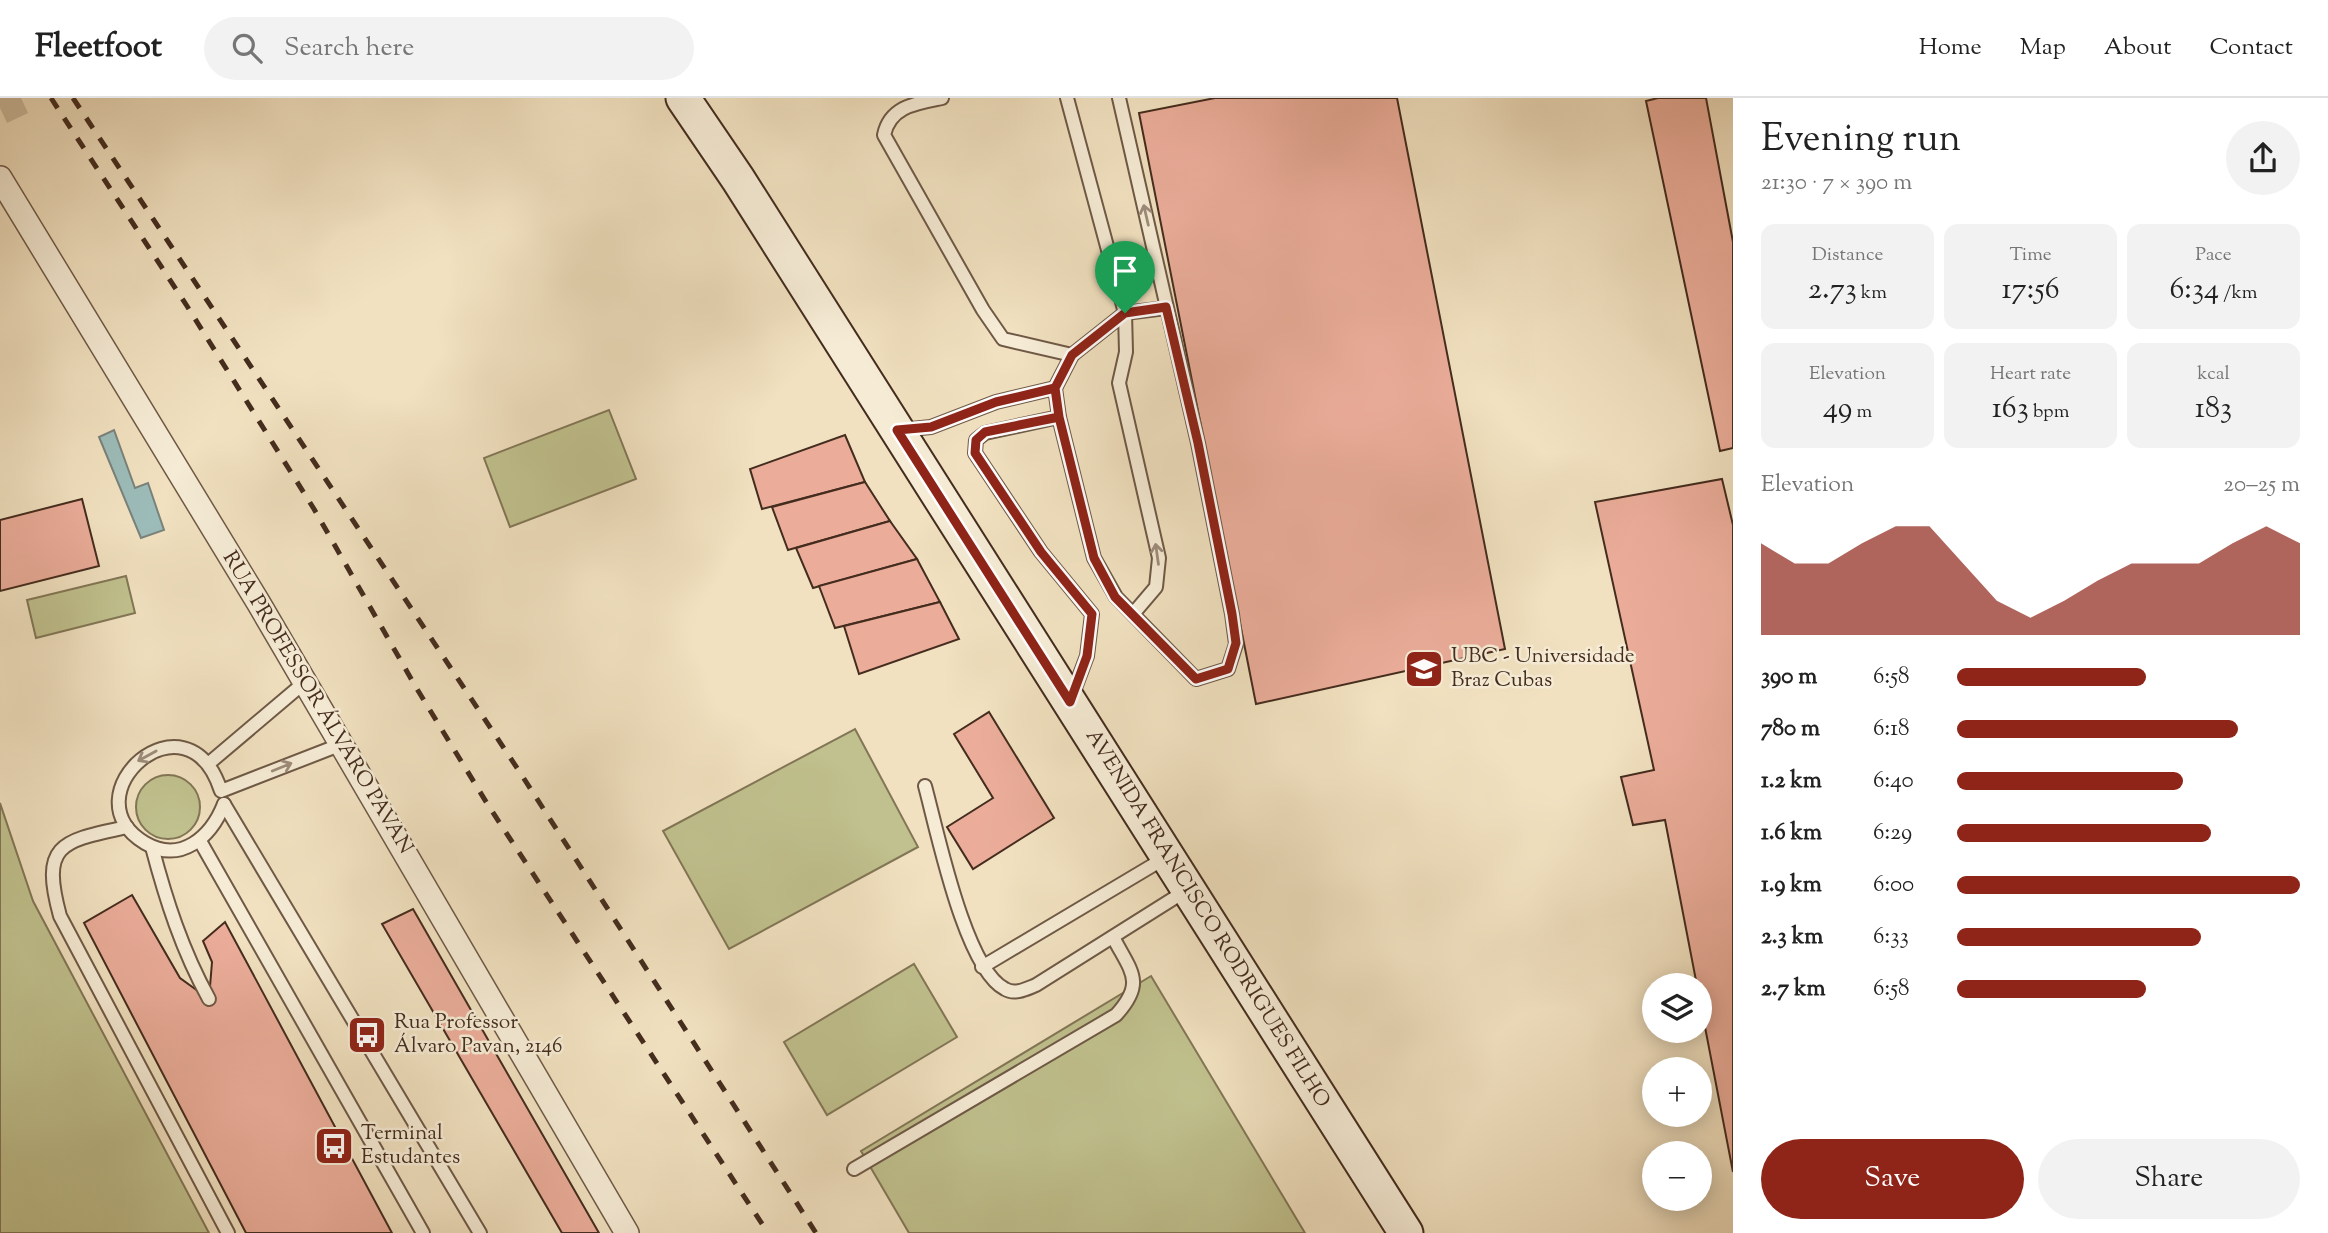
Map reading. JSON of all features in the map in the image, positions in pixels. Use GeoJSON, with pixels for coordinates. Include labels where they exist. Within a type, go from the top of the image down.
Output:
{"type":"FeatureCollection","features":[{"type":"Feature","properties":{"kind":"main road","name":"AVENIDA FRANCISCO RODRIGUES FILHO"},"geometry":{"type":"LineString","coordinates":[[683,98],[738,179],[1406,1233]]}},
{"type":"Feature","properties":{"kind":"main road","name":"AVENIDA FRANCISCO RODRIGUES FILHO"},"geometry":{"type":"LineString","coordinates":[[708,98],[738,179]]}},
{"type":"Feature","properties":{"kind":"street","name":"RUA PROFESSOR ÁLVARO PAVAN"},"geometry":{"type":"LineString","coordinates":[[0,178],[342,744],[627,1233]]}},
{"type":"Feature","properties":{"kind":"lane"},"geometry":{"type":"LineString","coordinates":[[942,98],[907,105],[894,114],[886,124],[884,135],[889,149],[983,310],[1003,339],[1072,355]]}},
{"type":"Feature","properties":{"kind":"lane"},"geometry":{"type":"LineString","coordinates":[[1067,98],[1125,313],[1126,352],[1119,383],[1159,558],[1156,587],[1133,614]]}},
{"type":"Feature","properties":{"kind":"lane"},"geometry":{"type":"LineString","coordinates":[[1119,98],[1198,443],[1236,643],[1228,669],[1196,679],[1115,597],[1094,558],[1059,417],[1055,388],[1072,355],[1125,313],[1166,307]]}},
{"type":"Feature","properties":{"kind":"lane"},"geometry":{"type":"LineString","coordinates":[[897,430],[931,427],[996,402],[1055,388]]}},
{"type":"Feature","properties":{"kind":"lane"},"geometry":{"type":"LineString","coordinates":[[1059,417],[985,432],[976,440],[975,453],[1041,552],[1092,614],[1087,656],[1070,702]]}},
{"type":"Feature","properties":{"kind":"lane"},"geometry":{"type":"LineString","coordinates":[[208,764],[305,682]]}},
{"type":"Feature","properties":{"kind":"lane"},"geometry":{"type":"LineString","coordinates":[[342,744],[223,798],[212,830],[200,841],[185,848],[168,850],[152,847],[127,827],[120,794],[134,764],[163,748],[179,748],[195,754],[208,764],[223,798],[480,1233]]}},
{"type":"Feature","properties":{"kind":"lane"},"geometry":{"type":"LineString","coordinates":[[925,786],[966,930],[982,967],[1006,991],[1019,992],[1036,985],[1188,889]]}},
{"type":"Feature","properties":{"kind":"lane"},"geometry":{"type":"LineString","coordinates":[[127,827],[81,837],[62,848],[53,861],[54,895],[60,916],[228,1233]]}},
{"type":"Feature","properties":{"kind":"lane"},"geometry":{"type":"LineString","coordinates":[[200,841],[423,1233]]}},
{"type":"Feature","properties":{"kind":"lane"},"geometry":{"type":"LineString","coordinates":[[152,847],[178,936],[209,999]]}},
{"type":"Feature","properties":{"kind":"lane"},"geometry":{"type":"LineString","coordinates":[[982,967],[1168,856]]}},
{"type":"Feature","properties":{"kind":"lane"},"geometry":{"type":"LineString","coordinates":[[854,1169],[1116,1015],[1134,993],[1134,980],[1113,937]]}},
{"type":"Feature","properties":{"kind":"green space"},"geometry":{"type":"Polygon","coordinates":[[[609,410],[636,479],[510,527],[484,458],[609,410]]]}},
{"type":"Feature","properties":{"kind":"green space"},"geometry":{"type":"Polygon","coordinates":[[[126,576],[135,613],[36,638],[27,600],[126,576]]]}},
{"type":"Feature","properties":{"kind":"green space"},"geometry":{"type":"Polygon","coordinates":[[[855,729],[918,847],[729,949],[663,831],[855,729]]]}},
{"type":"Feature","properties":{"kind":"green space"},"geometry":{"type":"Polygon","coordinates":[[[162,775],[174,775],[191,784],[198,795],[198,819],[191,830],[174,839],[162,839],[150,834],[141,825],[136,813],[136,801],[141,789],[150,780],[162,775]]]}},
{"type":"Feature","properties":{"kind":"green space"},"geometry":{"type":"Polygon","coordinates":[[[0,803],[33,901],[209,1233],[0,1233],[0,803]]]}},
{"type":"Feature","properties":{"kind":"green space"},"geometry":{"type":"Polygon","coordinates":[[[914,964],[957,1037],[827,1115],[784,1042],[914,964]]]}},
{"type":"Feature","properties":{"kind":"green space"},"geometry":{"type":"Polygon","coordinates":[[[1151,976],[1305,1233],[909,1233],[861,1151],[1151,976]]]}},
{"type":"Feature","properties":{"kind":"water"},"geometry":{"type":"Polygon","coordinates":[[[114,430],[135,488],[148,483],[164,530],[141,538],[99,437],[114,430]]]}},
{"type":"Feature","properties":{"kind":"building"},"geometry":{"type":"Polygon","coordinates":[[[1215,98],[1397,98],[1505,649],[1256,704],[1139,113],[1215,98]]]}},
{"type":"Feature","properties":{"kind":"building"},"geometry":{"type":"Polygon","coordinates":[[[1658,98],[1706,98],[1733,242],[1733,448],[1720,451],[1646,101],[1658,98]]]}},
{"type":"Feature","properties":{"kind":"building"},"geometry":{"type":"Polygon","coordinates":[[[845,435],[865,482],[762,509],[750,469],[845,435]]]}},
{"type":"Feature","properties":{"kind":"building"},"geometry":{"type":"Polygon","coordinates":[[[1722,479],[1733,525],[1733,1172],[1708,1043],[1712,1043],[1712,973],[1695,973],[1665,820],[1633,825],[1621,777],[1654,770],[1595,502],[1722,479]]]}},
{"type":"Feature","properties":{"kind":"building"},"geometry":{"type":"Polygon","coordinates":[[[865,482],[890,521],[788,550],[772,507],[865,482]]]}},
{"type":"Feature","properties":{"kind":"building"},"geometry":{"type":"Polygon","coordinates":[[[82,499],[99,566],[0,591],[0,520],[82,499]]]}},
{"type":"Feature","properties":{"kind":"building"},"geometry":{"type":"Polygon","coordinates":[[[890,521],[917,559],[813,588],[796,548],[890,521]]]}},
{"type":"Feature","properties":{"kind":"building"},"geometry":{"type":"Polygon","coordinates":[[[917,559],[940,602],[835,628],[819,586],[917,559]]]}},
{"type":"Feature","properties":{"kind":"building"},"geometry":{"type":"Polygon","coordinates":[[[940,602],[959,639],[859,674],[844,626],[940,602]]]}},
{"type":"Feature","properties":{"kind":"building"},"geometry":{"type":"Polygon","coordinates":[[[989,712],[1054,818],[973,869],[947,827],[993,798],[954,734],[989,712]]]}},
{"type":"Feature","properties":{"kind":"building"},"geometry":{"type":"Polygon","coordinates":[[[132,895],[180,978],[209,999],[212,962],[203,941],[225,922],[392,1233],[246,1233],[84,923],[132,895]]]}},
{"type":"Feature","properties":{"kind":"building"},"geometry":{"type":"Polygon","coordinates":[[[413,909],[599,1233],[562,1233],[382,924],[413,909]]]}},
{"type":"Feature","properties":{"kind":"tunnel"},"geometry":{"type":"LineString","coordinates":[[0,108],[21,98]]}},
{"type":"Feature","properties":{"kind":"railway"},"geometry":{"type":"LineString","coordinates":[[51,98],[187,306],[314,509],[417,689],[488,805],[768,1233]]}},
{"type":"Feature","properties":{"kind":"railway"},"geometry":{"type":"LineString","coordinates":[[73,98],[521,774],[816,1233]]}},
{"type":"Feature","properties":{"kind":"place","name":"UBC - Universidade Braz Cubas"},"geometry":{"type":"Point","coordinates":[1424,669]}},
{"type":"Feature","properties":{"kind":"place","name":"Rua Professor Álvaro Pavan, 2146"},"geometry":{"type":"Point","coordinates":[367,1035]}},
{"type":"Feature","properties":{"kind":"place","name":"Terminal Estudantes"},"geometry":{"type":"Point","coordinates":[334,1146]}},
{"type":"Feature","properties":{"kind":"route"},"geometry":{"type":"LineString","coordinates":[[1125,313],[1072,355],[1055,388],[1059,417],[985,432],[976,440],[975,453],[1041,552],[1092,614],[1087,656],[1070,702],[897,430],[931,427],[996,402],[1055,388],[1078,500],[1094,558],[1115,597],[1196,679],[1228,669],[1236,643],[1232,614],[1198,443],[1166,307],[1125,313]]}}]}
